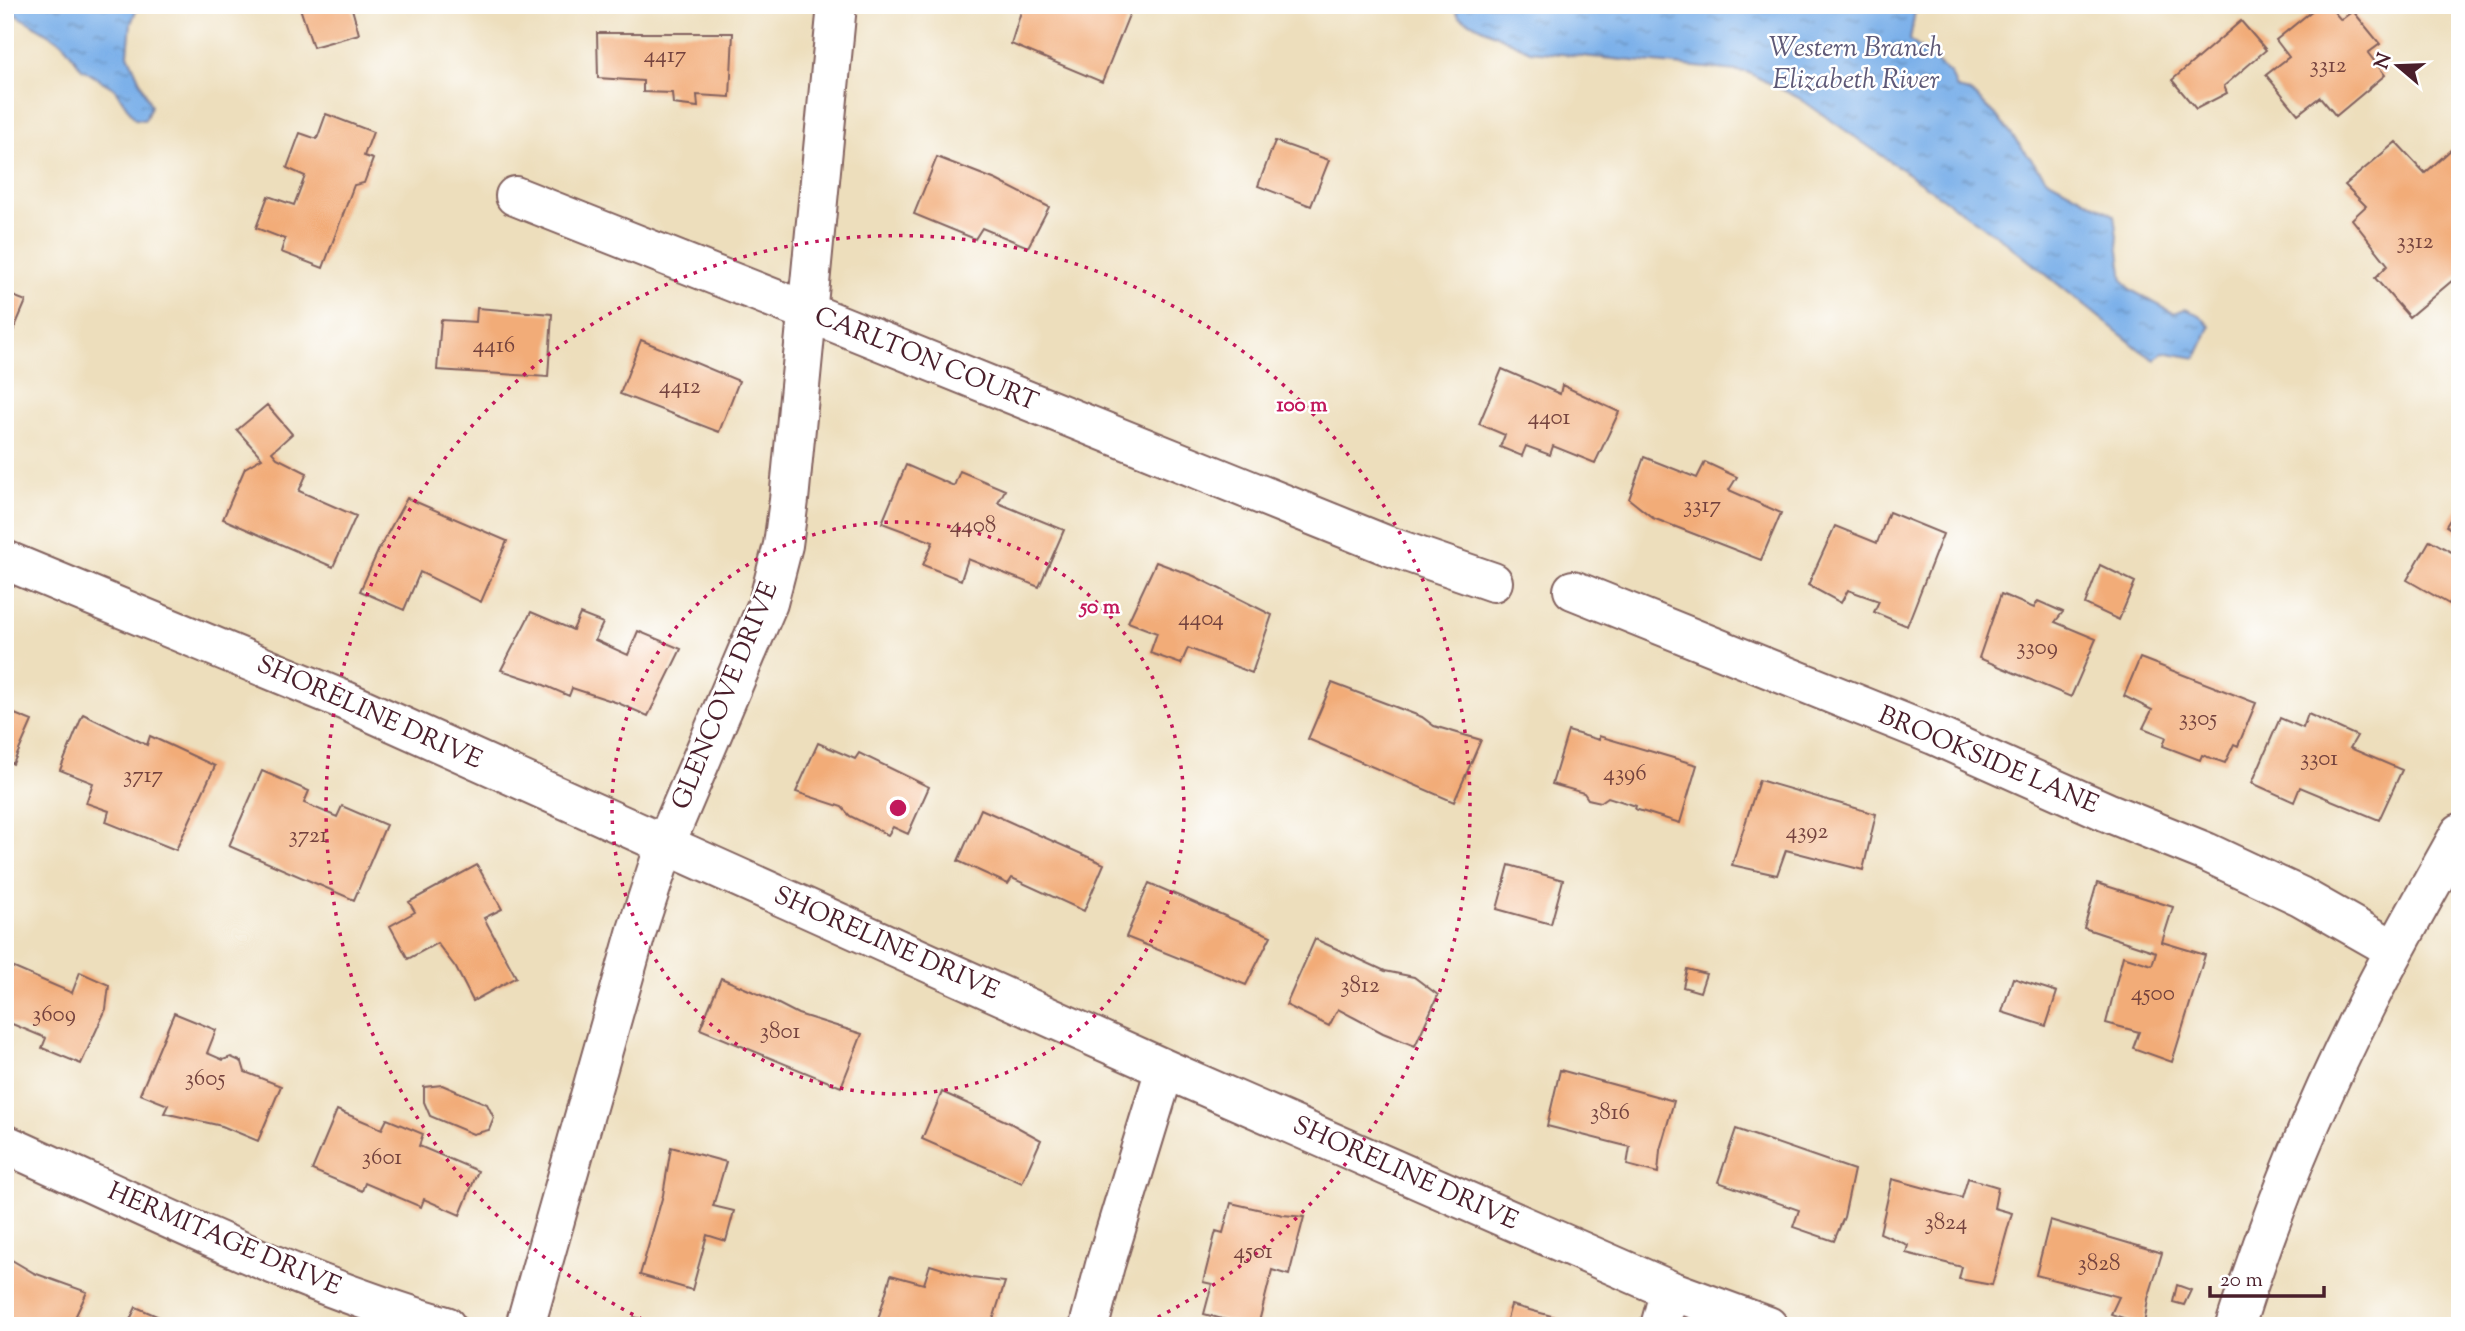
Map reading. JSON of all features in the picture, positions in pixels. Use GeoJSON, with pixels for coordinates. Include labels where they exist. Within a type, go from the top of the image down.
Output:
{"type":"FeatureCollection","features":[{"type":"Feature","properties":{"kind":"street","name":"GLENCOVE DRIVE"},"geometry":{"type":"LineString","coordinates":[[525,1326],[637,930],[665,845],[768,603],[783,545],[837,5]]}},
{"type":"Feature","properties":{"kind":"street","name":"CARLTON COURT"},"geometry":{"type":"LineString","coordinates":[[515,196],[1336,525],[1493,582]]}},
{"type":"Feature","properties":{"kind":"street","name":"SHORELINE DRIVE"},"geometry":{"type":"LineString","coordinates":[[5,560],[346,701],[1165,1069],[1665,1308],[1768,1326]]}},
{"type":"Feature","properties":{"kind":"street","name":"BROOKSIDE LANE"},"geometry":{"type":"LineString","coordinates":[[1573,590],[1934,735],[2107,812],[2206,852],[2300,895],[2395,950]]}},
{"type":"Feature","properties":{"kind":"street"},"geometry":{"type":"LineString","coordinates":[[2235,1326],[2309,1125],[2395,950],[2460,833]]}},
{"type":"Feature","properties":{"kind":"street"},"geometry":{"type":"LineString","coordinates":[[1089,1326],[1165,1069]]}},
{"type":"Feature","properties":{"kind":"street","name":"HERMITAGE DRIVE"},"geometry":{"type":"LineString","coordinates":[[5,1144],[289,1272],[446,1326]]}},
{"type":"Feature","properties":{"kind":"water"},"geometry":{"type":"Polygon","coordinates":[[[5,5],[138,5],[131,24],[128,54],[151,106],[145,120],[135,119],[115,89],[82,69],[63,43],[5,8],[5,5]]]}},
{"type":"Feature","properties":{"kind":"water","name":"Western Branch Elizabeth River"},"geometry":{"type":"Polygon","coordinates":[[[1453,5],[1916,5],[1910,40],[1951,74],[1957,89],[1970,92],[1995,114],[2047,179],[2114,215],[2123,280],[2131,290],[2173,313],[2185,309],[2200,315],[2210,327],[2196,358],[2163,352],[2155,360],[2003,240],[1799,98],[1747,72],[1530,51],[1459,17],[1453,5]]]}},
{"type":"Feature","properties":{"kind":"building"},"geometry":{"type":"Polygon","coordinates":[[[299,5],[351,5],[359,34],[313,47],[299,5]]]}},
{"type":"Feature","properties":{"kind":"building"},"geometry":{"type":"Polygon","coordinates":[[[1023,5],[1133,5],[1102,82],[1011,44],[1023,5]]]}},
{"type":"Feature","properties":{"kind":"building"},"geometry":{"type":"Polygon","coordinates":[[[2319,5],[2328,5],[2341,20],[2353,11],[2380,44],[2368,53],[2385,75],[2336,116],[2320,97],[2298,114],[2266,75],[2289,57],[2276,40],[2319,5]]]}},
{"type":"Feature","properties":{"kind":"building"},"geometry":{"type":"Polygon","coordinates":[[[2241,21],[2266,50],[2224,86],[2227,93],[2196,109],[2172,80],[2241,21]]]}},
{"type":"Feature","properties":{"kind":"building"},"geometry":{"type":"Polygon","coordinates":[[[597,33],[733,33],[730,97],[697,95],[698,107],[673,104],[672,93],[643,92],[643,81],[598,78],[597,33]]]}},
{"type":"Feature","properties":{"kind":"building"},"geometry":{"type":"Polygon","coordinates":[[[326,114],[373,132],[364,156],[373,159],[364,183],[354,185],[323,268],[281,252],[285,239],[256,228],[268,196],[294,205],[305,176],[287,168],[300,133],[317,139],[326,114]]]}},
{"type":"Feature","properties":{"kind":"building"},"geometry":{"type":"Polygon","coordinates":[[[1275,141],[1329,160],[1311,206],[1258,186],[1275,141]]]}},
{"type":"Feature","properties":{"kind":"building"},"geometry":{"type":"Polygon","coordinates":[[[2396,142],[2425,173],[2453,148],[2460,155],[2460,274],[2409,317],[2375,278],[2388,265],[2352,219],[2366,206],[2345,185],[2396,142]]]}},
{"type":"Feature","properties":{"kind":"building"},"geometry":{"type":"Polygon","coordinates":[[[937,157],[996,180],[1049,207],[1028,247],[982,228],[975,239],[914,214],[937,157]]]}},
{"type":"Feature","properties":{"kind":"building"},"geometry":{"type":"Polygon","coordinates":[[[5,293],[26,301],[5,350],[5,293]]]}},
{"type":"Feature","properties":{"kind":"building"},"geometry":{"type":"Polygon","coordinates":[[[477,308],[552,314],[548,377],[437,370],[441,320],[476,322],[477,308]]]}},
{"type":"Feature","properties":{"kind":"building"},"geometry":{"type":"Polygon","coordinates":[[[641,340],[739,381],[719,432],[620,394],[641,340]]]}},
{"type":"Feature","properties":{"kind":"building"},"geometry":{"type":"Polygon","coordinates":[[[1502,369],[1560,394],[1562,385],[1619,412],[1595,463],[1553,446],[1550,455],[1526,446],[1522,456],[1500,447],[1505,435],[1479,424],[1502,369]]]}},
{"type":"Feature","properties":{"kind":"building"},"geometry":{"type":"Polygon","coordinates":[[[267,405],[292,434],[272,452],[277,458],[307,473],[299,491],[356,516],[333,567],[223,519],[245,468],[262,458],[237,430],[267,405]]]}},
{"type":"Feature","properties":{"kind":"building"},"geometry":{"type":"Polygon","coordinates":[[[1644,457],[1697,478],[1705,462],[1737,477],[1729,490],[1781,513],[1761,560],[1653,518],[1629,499],[1644,457]]]}},
{"type":"Feature","properties":{"kind":"building"},"geometry":{"type":"Polygon","coordinates":[[[906,465],[954,486],[960,471],[1005,490],[998,503],[1064,530],[1039,587],[968,559],[961,580],[923,565],[933,542],[882,523],[906,465]]]}},
{"type":"Feature","properties":{"kind":"building"},"geometry":{"type":"Polygon","coordinates":[[[407,498],[507,541],[481,602],[420,572],[404,610],[360,591],[407,498]]]}},
{"type":"Feature","properties":{"kind":"building"},"geometry":{"type":"Polygon","coordinates":[[[2460,504],[2460,535],[2446,526],[2460,504]]]}},
{"type":"Feature","properties":{"kind":"building"},"geometry":{"type":"Polygon","coordinates":[[[1889,512],[1943,534],[1907,626],[1874,612],[1879,601],[1848,590],[1841,603],[1808,585],[1835,526],[1877,543],[1889,512]]]}},
{"type":"Feature","properties":{"kind":"building"},"geometry":{"type":"Polygon","coordinates":[[[2430,540],[2460,557],[2460,586],[2449,604],[2407,580],[2430,540]]]}},
{"type":"Feature","properties":{"kind":"building"},"geometry":{"type":"Polygon","coordinates":[[[1156,562],[1194,576],[1272,615],[1252,673],[1188,648],[1181,664],[1150,653],[1157,633],[1128,622],[1156,562]]]}},
{"type":"Feature","properties":{"kind":"building"},"geometry":{"type":"Polygon","coordinates":[[[2100,565],[2135,582],[2119,620],[2085,604],[2100,565]]]}},
{"type":"Feature","properties":{"kind":"building"},"geometry":{"type":"Polygon","coordinates":[[[2001,594],[2034,608],[2038,601],[2063,612],[2055,622],[2096,639],[2071,697],[1979,658],[2001,594]]]}},
{"type":"Feature","properties":{"kind":"building"},"geometry":{"type":"Polygon","coordinates":[[[531,612],[573,630],[580,614],[603,623],[595,640],[628,655],[638,631],[681,649],[648,716],[572,688],[569,696],[501,670],[531,612]]]}},
{"type":"Feature","properties":{"kind":"building"},"geometry":{"type":"Polygon","coordinates":[[[2140,658],[2256,703],[2238,746],[2234,744],[2225,763],[2202,755],[2200,760],[2163,746],[2166,737],[2143,728],[2152,710],[2124,696],[2140,658]]]}},
{"type":"Feature","properties":{"kind":"building"},"geometry":{"type":"Polygon","coordinates":[[[1332,683],[1422,717],[1434,726],[1481,740],[1454,802],[1308,739],[1332,683]]]}},
{"type":"Feature","properties":{"kind":"building"},"geometry":{"type":"Polygon","coordinates":[[[5,710],[32,721],[13,764],[5,760],[5,710]]]}},
{"type":"Feature","properties":{"kind":"building"},"geometry":{"type":"Polygon","coordinates":[[[83,714],[147,745],[150,736],[215,766],[176,850],[106,822],[109,811],[86,803],[93,783],[60,770],[83,714]]]}},
{"type":"Feature","properties":{"kind":"building"},"geometry":{"type":"Polygon","coordinates":[[[2308,714],[2357,736],[2350,748],[2402,770],[2379,820],[2300,787],[2294,802],[2252,783],[2280,718],[2303,728],[2308,714]]]}},
{"type":"Feature","properties":{"kind":"building"},"geometry":{"type":"Polygon","coordinates":[[[1568,731],[1599,740],[1599,736],[1697,765],[1680,823],[1635,809],[1636,806],[1608,797],[1601,802],[1588,799],[1584,793],[1552,784],[1568,731]]]}},
{"type":"Feature","properties":{"kind":"building"},"geometry":{"type":"Polygon","coordinates":[[[818,743],[855,759],[859,753],[929,787],[908,834],[893,827],[888,835],[850,816],[842,807],[796,792],[818,743]]]}},
{"type":"Feature","properties":{"kind":"building"},"geometry":{"type":"Polygon","coordinates":[[[262,771],[309,791],[304,803],[337,817],[342,806],[386,825],[354,900],[229,846],[262,771]]]}},
{"type":"Feature","properties":{"kind":"building"},"geometry":{"type":"Polygon","coordinates":[[[1759,780],[1876,814],[1863,870],[1786,850],[1777,875],[1732,865],[1759,780]]]}},
{"type":"Feature","properties":{"kind":"building"},"geometry":{"type":"Polygon","coordinates":[[[981,809],[1104,864],[1084,911],[1012,878],[1008,884],[958,861],[981,809]]]}},
{"type":"Feature","properties":{"kind":"building"},"geometry":{"type":"Polygon","coordinates":[[[477,865],[502,909],[484,918],[516,977],[473,1001],[456,968],[437,943],[408,959],[390,926],[415,912],[409,902],[477,865]]]}},
{"type":"Feature","properties":{"kind":"building"},"geometry":{"type":"Polygon","coordinates":[[[1509,865],[1563,880],[1551,924],[1497,909],[1509,865]]]}},
{"type":"Feature","properties":{"kind":"building"},"geometry":{"type":"Polygon","coordinates":[[[1149,883],[1271,936],[1246,985],[1126,937],[1149,883]]]}},
{"type":"Feature","properties":{"kind":"building"},"geometry":{"type":"Polygon","coordinates":[[[2097,883],[2173,907],[2162,942],[2205,955],[2172,1062],[2133,1048],[2139,1032],[2106,1023],[2123,956],[2152,965],[2156,952],[2084,928],[2097,883]]]}},
{"type":"Feature","properties":{"kind":"building"},"geometry":{"type":"Polygon","coordinates":[[[1315,939],[1385,971],[1414,977],[1438,995],[1415,1046],[1383,1033],[1338,1009],[1329,1026],[1286,1005],[1315,939]]]}},
{"type":"Feature","properties":{"kind":"building"},"geometry":{"type":"Polygon","coordinates":[[[5,964],[72,993],[80,972],[109,985],[106,1009],[81,1064],[42,1048],[46,1038],[5,1021],[5,964]]]}},
{"type":"Feature","properties":{"kind":"building"},"geometry":{"type":"Polygon","coordinates":[[[1687,969],[1706,974],[1700,992],[1683,987],[1687,969]]]}},
{"type":"Feature","properties":{"kind":"building"},"geometry":{"type":"Polygon","coordinates":[[[721,978],[798,1014],[862,1034],[841,1087],[700,1029],[721,978]]]}},
{"type":"Feature","properties":{"kind":"building"},"geometry":{"type":"Polygon","coordinates":[[[2013,978],[2057,992],[2046,1026],[2002,1012],[2013,978]]]}},
{"type":"Feature","properties":{"kind":"building"},"geometry":{"type":"Polygon","coordinates":[[[174,1013],[216,1030],[207,1053],[223,1060],[231,1057],[242,1062],[245,1072],[281,1086],[258,1141],[222,1126],[164,1113],[168,1105],[140,1094],[174,1013]]]}},
{"type":"Feature","properties":{"kind":"building"},"geometry":{"type":"Polygon","coordinates":[[[1560,1070],[1674,1101],[1660,1150],[1658,1173],[1627,1165],[1630,1147],[1547,1126],[1560,1070]]]}},
{"type":"Feature","properties":{"kind":"building"},"geometry":{"type":"Polygon","coordinates":[[[442,1085],[487,1104],[494,1118],[489,1130],[473,1134],[430,1116],[424,1102],[424,1087],[442,1085]]]}},
{"type":"Feature","properties":{"kind":"building"},"geometry":{"type":"Polygon","coordinates":[[[942,1092],[1041,1140],[1022,1183],[922,1139],[942,1092]]]}},
{"type":"Feature","properties":{"kind":"building"},"geometry":{"type":"Polygon","coordinates":[[[337,1110],[382,1129],[387,1119],[423,1134],[419,1146],[478,1171],[460,1215],[424,1199],[421,1207],[365,1183],[362,1191],[312,1170],[337,1110]]]}},
{"type":"Feature","properties":{"kind":"building"},"geometry":{"type":"Polygon","coordinates":[[[1736,1129],[1854,1170],[1844,1217],[1834,1241],[1793,1227],[1799,1210],[1718,1182],[1736,1129]]]}},
{"type":"Feature","properties":{"kind":"building"},"geometry":{"type":"Polygon","coordinates":[[[671,1147],[726,1162],[713,1206],[734,1211],[726,1241],[707,1235],[692,1290],[640,1275],[663,1195],[671,1147]]]}},
{"type":"Feature","properties":{"kind":"building"},"geometry":{"type":"Polygon","coordinates":[[[1968,1178],[1998,1187],[1994,1208],[2012,1213],[1992,1285],[1959,1279],[1962,1267],[1906,1253],[1908,1245],[1880,1233],[1892,1179],[1962,1198],[1968,1178]]]}},
{"type":"Feature","properties":{"kind":"building"},"geometry":{"type":"Polygon","coordinates":[[[1231,1203],[1304,1217],[1289,1275],[1272,1270],[1258,1326],[1248,1326],[1204,1314],[1212,1284],[1203,1282],[1216,1231],[1223,1233],[1231,1203]]]}},
{"type":"Feature","properties":{"kind":"building"},"geometry":{"type":"Polygon","coordinates":[[[2050,1220],[2162,1253],[2148,1299],[2144,1325],[2111,1314],[2119,1297],[2036,1275],[2050,1220]]]}},
{"type":"Feature","properties":{"kind":"building"},"geometry":{"type":"Polygon","coordinates":[[[5,1256],[34,1273],[87,1292],[71,1326],[24,1326],[5,1317],[5,1256]]]}},
{"type":"Feature","properties":{"kind":"building"},"geometry":{"type":"Polygon","coordinates":[[[930,1265],[972,1278],[1005,1282],[991,1326],[887,1326],[877,1323],[891,1275],[924,1284],[930,1265]]]}},
{"type":"Feature","properties":{"kind":"building"},"geometry":{"type":"Polygon","coordinates":[[[2177,1285],[2191,1290],[2184,1305],[2173,1302],[2177,1285]]]}},
{"type":"Feature","properties":{"kind":"building"},"geometry":{"type":"Polygon","coordinates":[[[1511,1305],[1559,1318],[1557,1326],[1505,1326],[1511,1305]]]}},
{"type":"Feature","properties":{"kind":"building"},"geometry":{"type":"Polygon","coordinates":[[[136,1307],[180,1326],[127,1326],[136,1307]]]}},
{"type":"Feature","properties":{"kind":"building"},"geometry":{"type":"Polygon","coordinates":[[[634,1317],[664,1325],[664,1326],[631,1326],[634,1317]]]}}]}
